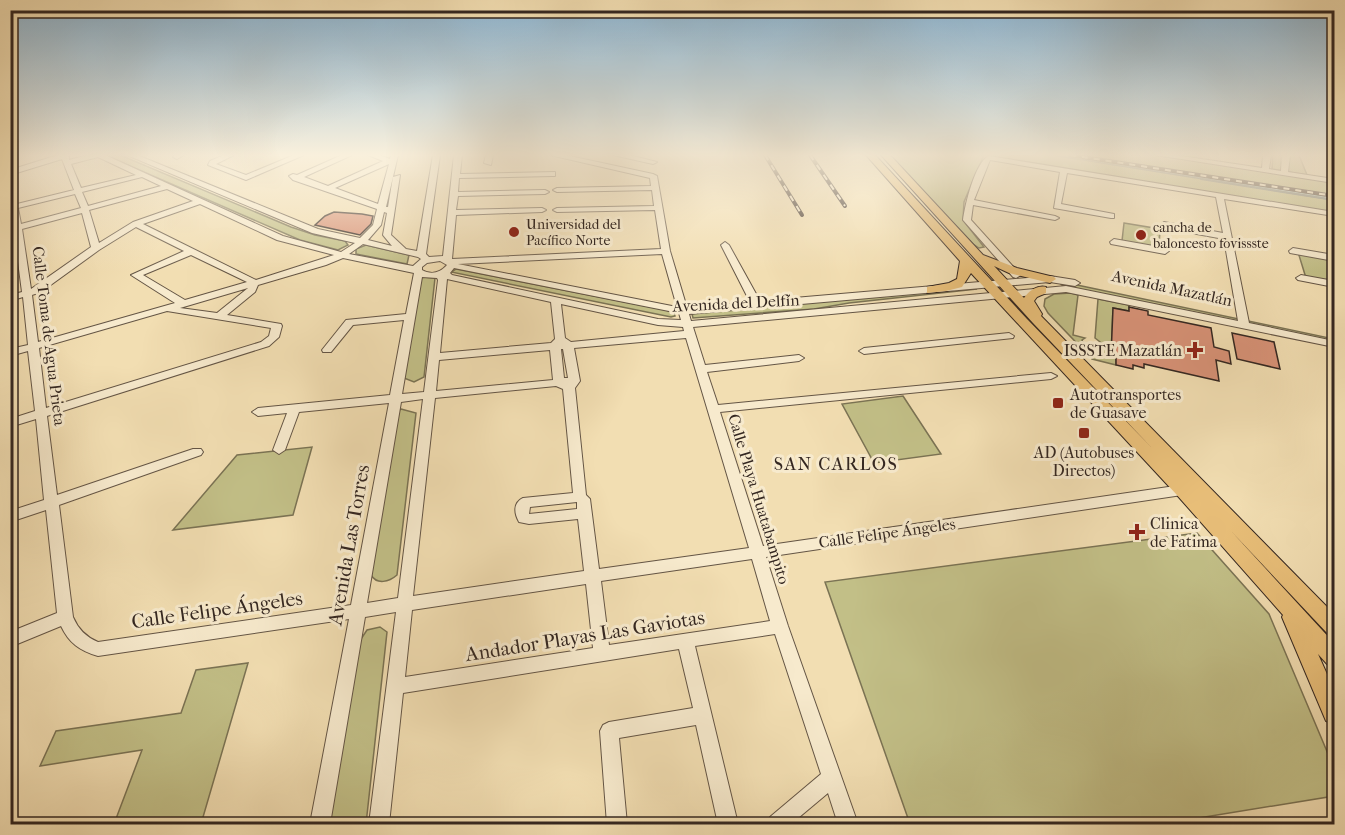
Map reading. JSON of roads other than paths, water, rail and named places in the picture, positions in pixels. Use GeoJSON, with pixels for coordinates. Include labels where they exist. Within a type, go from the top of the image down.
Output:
{"type":"FeatureCollection","features":[{"type":"Feature","properties":{"kind":"main road"},"geometry":{"type":"LineString","coordinates":[[909,194],[1037,320],[1335,627]]}},
{"type":"Feature","properties":{"kind":"main road"},"geometry":{"type":"LineString","coordinates":[[918,194],[970,256],[1012,271],[1050,279]]}},
{"type":"Feature","properties":{"kind":"main road"},"geometry":{"type":"LineString","coordinates":[[931,290],[956,285],[963,280],[967,275],[970,256]]}},
{"type":"Feature","properties":{"kind":"main road"},"geometry":{"type":"LineString","coordinates":[[1004,288],[1182,490],[1335,657]]}},
{"type":"Feature","properties":{"kind":"main road"},"geometry":{"type":"LineString","coordinates":[[1037,320],[1028,301],[1033,294],[1042,290]]}},
{"type":"Feature","properties":{"kind":"main road"},"geometry":{"type":"LineString","coordinates":[[1287,606],[1335,714]]}},
{"type":"Feature","properties":{"kind":"street"},"geometry":{"type":"LineString","coordinates":[[12,207],[64,194]]}},
{"type":"Feature","properties":{"kind":"street"},"geometry":{"type":"LineString","coordinates":[[77,194],[85,209],[96,248]]}},
{"type":"Feature","properties":{"kind":"street"},"geometry":{"type":"LineString","coordinates":[[14,228],[141,194]]}},
{"type":"Feature","properties":{"kind":"street"},"geometry":{"type":"LineString","coordinates":[[181,194],[280,238],[342,255],[446,267]]}},
{"type":"Feature","properties":{"kind":"street"},"geometry":{"type":"LineString","coordinates":[[224,194],[315,231],[408,252]]}},
{"type":"Feature","properties":{"kind":"street"},"geometry":{"type":"LineString","coordinates":[[341,194],[386,210]]}},
{"type":"Feature","properties":{"kind":"street"},"geometry":{"type":"LineString","coordinates":[[389,194],[386,210],[387,235],[421,264],[425,275],[469,259],[666,251]]}},
{"type":"Feature","properties":{"kind":"street","name":"Avenida Las Torres"},"geometry":{"type":"LineString","coordinates":[[320,825],[394,399],[421,264],[430,194]]}},
{"type":"Feature","properties":{"kind":"street"},"geometry":{"type":"LineString","coordinates":[[379,825],[454,194]]}},
{"type":"Feature","properties":{"kind":"street","name":"Calle Playa Huatabampito"},"geometry":{"type":"LineString","coordinates":[[656,194],[666,251],[701,369],[780,626],[848,825]]}},
{"type":"Feature","properties":{"kind":"street"},"geometry":{"type":"LineString","coordinates":[[972,194],[969,202],[969,223],[1012,271],[1004,288]]}},
{"type":"Feature","properties":{"kind":"street"},"geometry":{"type":"LineString","coordinates":[[1059,194],[1057,206],[1111,216]]}},
{"type":"Feature","properties":{"kind":"street"},"geometry":{"type":"LineString","coordinates":[[1207,194],[1335,214]]}},
{"type":"Feature","properties":{"kind":"street"},"geometry":{"type":"LineString","coordinates":[[1220,196],[1244,322]]}},
{"type":"Feature","properties":{"kind":"street"},"geometry":{"type":"LineString","coordinates":[[10,298],[38,290],[96,248],[136,224],[198,202]]}},
{"type":"Feature","properties":{"kind":"street"},"geometry":{"type":"LineString","coordinates":[[969,202],[1055,218]]}},
{"type":"Feature","properties":{"kind":"street","name":"Calle Toma de Agua Prieta"},"geometry":{"type":"LineString","coordinates":[[12,207],[27,294],[65,617],[69,629],[86,646],[98,649]]}},
{"type":"Feature","properties":{"kind":"street"},"geometry":{"type":"LineString","coordinates":[[557,210],[658,208]]}},
{"type":"Feature","properties":{"kind":"street"},"geometry":{"type":"LineString","coordinates":[[10,353],[330,261],[359,242],[377,225],[386,210]]}},
{"type":"Feature","properties":{"kind":"street"},"geometry":{"type":"LineString","coordinates":[[452,213],[542,210]]}},
{"type":"Feature","properties":{"kind":"street"},"geometry":{"type":"LineString","coordinates":[[136,224],[254,282]]}},
{"type":"Feature","properties":{"kind":"street"},"geometry":{"type":"LineString","coordinates":[[1164,225],[1228,237]]}},
{"type":"Feature","properties":{"kind":"street"},"geometry":{"type":"LineString","coordinates":[[1114,242],[1165,251]]}},
{"type":"Feature","properties":{"kind":"street"},"geometry":{"type":"LineString","coordinates":[[725,245],[757,306]]}},
{"type":"Feature","properties":{"kind":"street"},"geometry":{"type":"LineString","coordinates":[[183,303],[136,275],[192,251]]}},
{"type":"Feature","properties":{"kind":"street"},"geometry":{"type":"LineString","coordinates":[[1293,251],[1335,258]]}},
{"type":"Feature","properties":{"kind":"street","name":"Avenida del Delfín"},"geometry":{"type":"LineString","coordinates":[[1004,288],[687,323],[658,322],[449,277],[446,267],[687,323],[757,306],[931,290],[1004,288]]}},
{"type":"Feature","properties":{"kind":"street"},"geometry":{"type":"LineString","coordinates":[[1301,278],[1335,284]]}},
{"type":"Feature","properties":{"kind":"street","name":"Avenida Mazatlán"},"geometry":{"type":"LineString","coordinates":[[1004,288],[1050,279],[1335,344]]}},
{"type":"Feature","properties":{"kind":"street"},"geometry":{"type":"LineString","coordinates":[[219,317],[252,290],[254,282]]}},
{"type":"Feature","properties":{"kind":"street","name":"Avenida Mazatlán"},"geometry":{"type":"LineString","coordinates":[[1004,288],[1066,289],[1335,337]]}},
{"type":"Feature","properties":{"kind":"street"},"geometry":{"type":"LineString","coordinates":[[556,300],[602,654]]}},
{"type":"Feature","properties":{"kind":"street"},"geometry":{"type":"LineString","coordinates":[[10,423],[265,344],[274,337],[277,326],[165,309]]}},
{"type":"Feature","properties":{"kind":"street"},"geometry":{"type":"LineString","coordinates":[[327,350],[350,322],[409,317]]}},
{"type":"Feature","properties":{"kind":"street"},"geometry":{"type":"LineString","coordinates":[[435,357],[561,343],[687,323]]}},
{"type":"Feature","properties":{"kind":"street"},"geometry":{"type":"LineString","coordinates":[[864,351],[1009,336]]}},
{"type":"Feature","properties":{"kind":"street"},"geometry":{"type":"LineString","coordinates":[[701,369],[800,358]]}},
{"type":"Feature","properties":{"kind":"street"},"geometry":{"type":"LineString","coordinates":[[714,409],[1051,376]]}},
{"type":"Feature","properties":{"kind":"street"},"geometry":{"type":"LineString","coordinates":[[258,412],[568,384]]}},
{"type":"Feature","properties":{"kind":"street"},"geometry":{"type":"LineString","coordinates":[[279,450],[294,409]]}},
{"type":"Feature","properties":{"kind":"street"},"geometry":{"type":"LineString","coordinates":[[10,518],[197,452]]}},
{"type":"Feature","properties":{"kind":"street","name":"Calle Felipe Ángeles"},"geometry":{"type":"LineString","coordinates":[[98,649],[1182,490]]}},
{"type":"Feature","properties":{"kind":"street"},"geometry":{"type":"LineString","coordinates":[[580,497],[528,502],[524,504],[522,514],[524,518],[530,519],[584,513]]}},
{"type":"Feature","properties":{"kind":"street"},"geometry":{"type":"LineString","coordinates":[[10,640],[65,617]]}},
{"type":"Feature","properties":{"kind":"street","name":"Andador Playas Las Gaviotas"},"geometry":{"type":"LineString","coordinates":[[396,687],[780,626]]}},
{"type":"Feature","properties":{"kind":"street"},"geometry":{"type":"LineString","coordinates":[[686,642],[728,825]]}},
{"type":"Feature","properties":{"kind":"street"},"geometry":{"type":"LineString","coordinates":[[617,825],[609,731],[703,715]]}},
{"type":"Feature","properties":{"kind":"street"},"geometry":{"type":"LineString","coordinates":[[777,825],[831,777]]}},
{"type":"Feature","properties":{"kind":"water"},"geometry":{"type":"Polygon","coordinates":[[[1296,194],[1334,197],[1334,200],[1296,194]]]}},
{"type":"Feature","properties":{"kind":"waterway"},"geometry":{"type":"LineString","coordinates":[[1296,194],[1334,200]]}},
{"type":"Feature","properties":{"kind":"railway"},"geometry":{"type":"LineString","coordinates":[[789,194],[802,215]]}},
{"type":"Feature","properties":{"kind":"railway"},"geometry":{"type":"LineString","coordinates":[[837,194],[845,206]]}},
{"type":"Feature","properties":{"kind":"railway"},"geometry":{"type":"LineString","coordinates":[[1321,194],[1334,196]]}},
{"type":"Feature","properties":{"kind":"place","name":"Universidad del Pacífico Norte"},"geometry":{"type":"Point","coordinates":[514,232]}},
{"type":"Feature","properties":{"kind":"place","name":"cancha de baloncesto fovissste"},"geometry":{"type":"Point","coordinates":[1141,235]}},
{"type":"Feature","properties":{"kind":"place","name":"ISSSTE Mazatlán"},"geometry":{"type":"Point","coordinates":[1195,350]}},
{"type":"Feature","properties":{"kind":"place","name":"Autotransportes de Guasave"},"geometry":{"type":"Point","coordinates":[1058,403]}},
{"type":"Feature","properties":{"kind":"place","name":"AD (Autobuses Directos)"},"geometry":{"type":"Point","coordinates":[1084,433]}},
{"type":"Feature","properties":{"kind":"place","name":"Clinica de Fatima"},"geometry":{"type":"Point","coordinates":[1137,532]}},
{"type":"Feature","properties":{"kind":"district","name":"SAN CARLOS"},"geometry":{"type":"Point","coordinates":[836,464]}}]}
